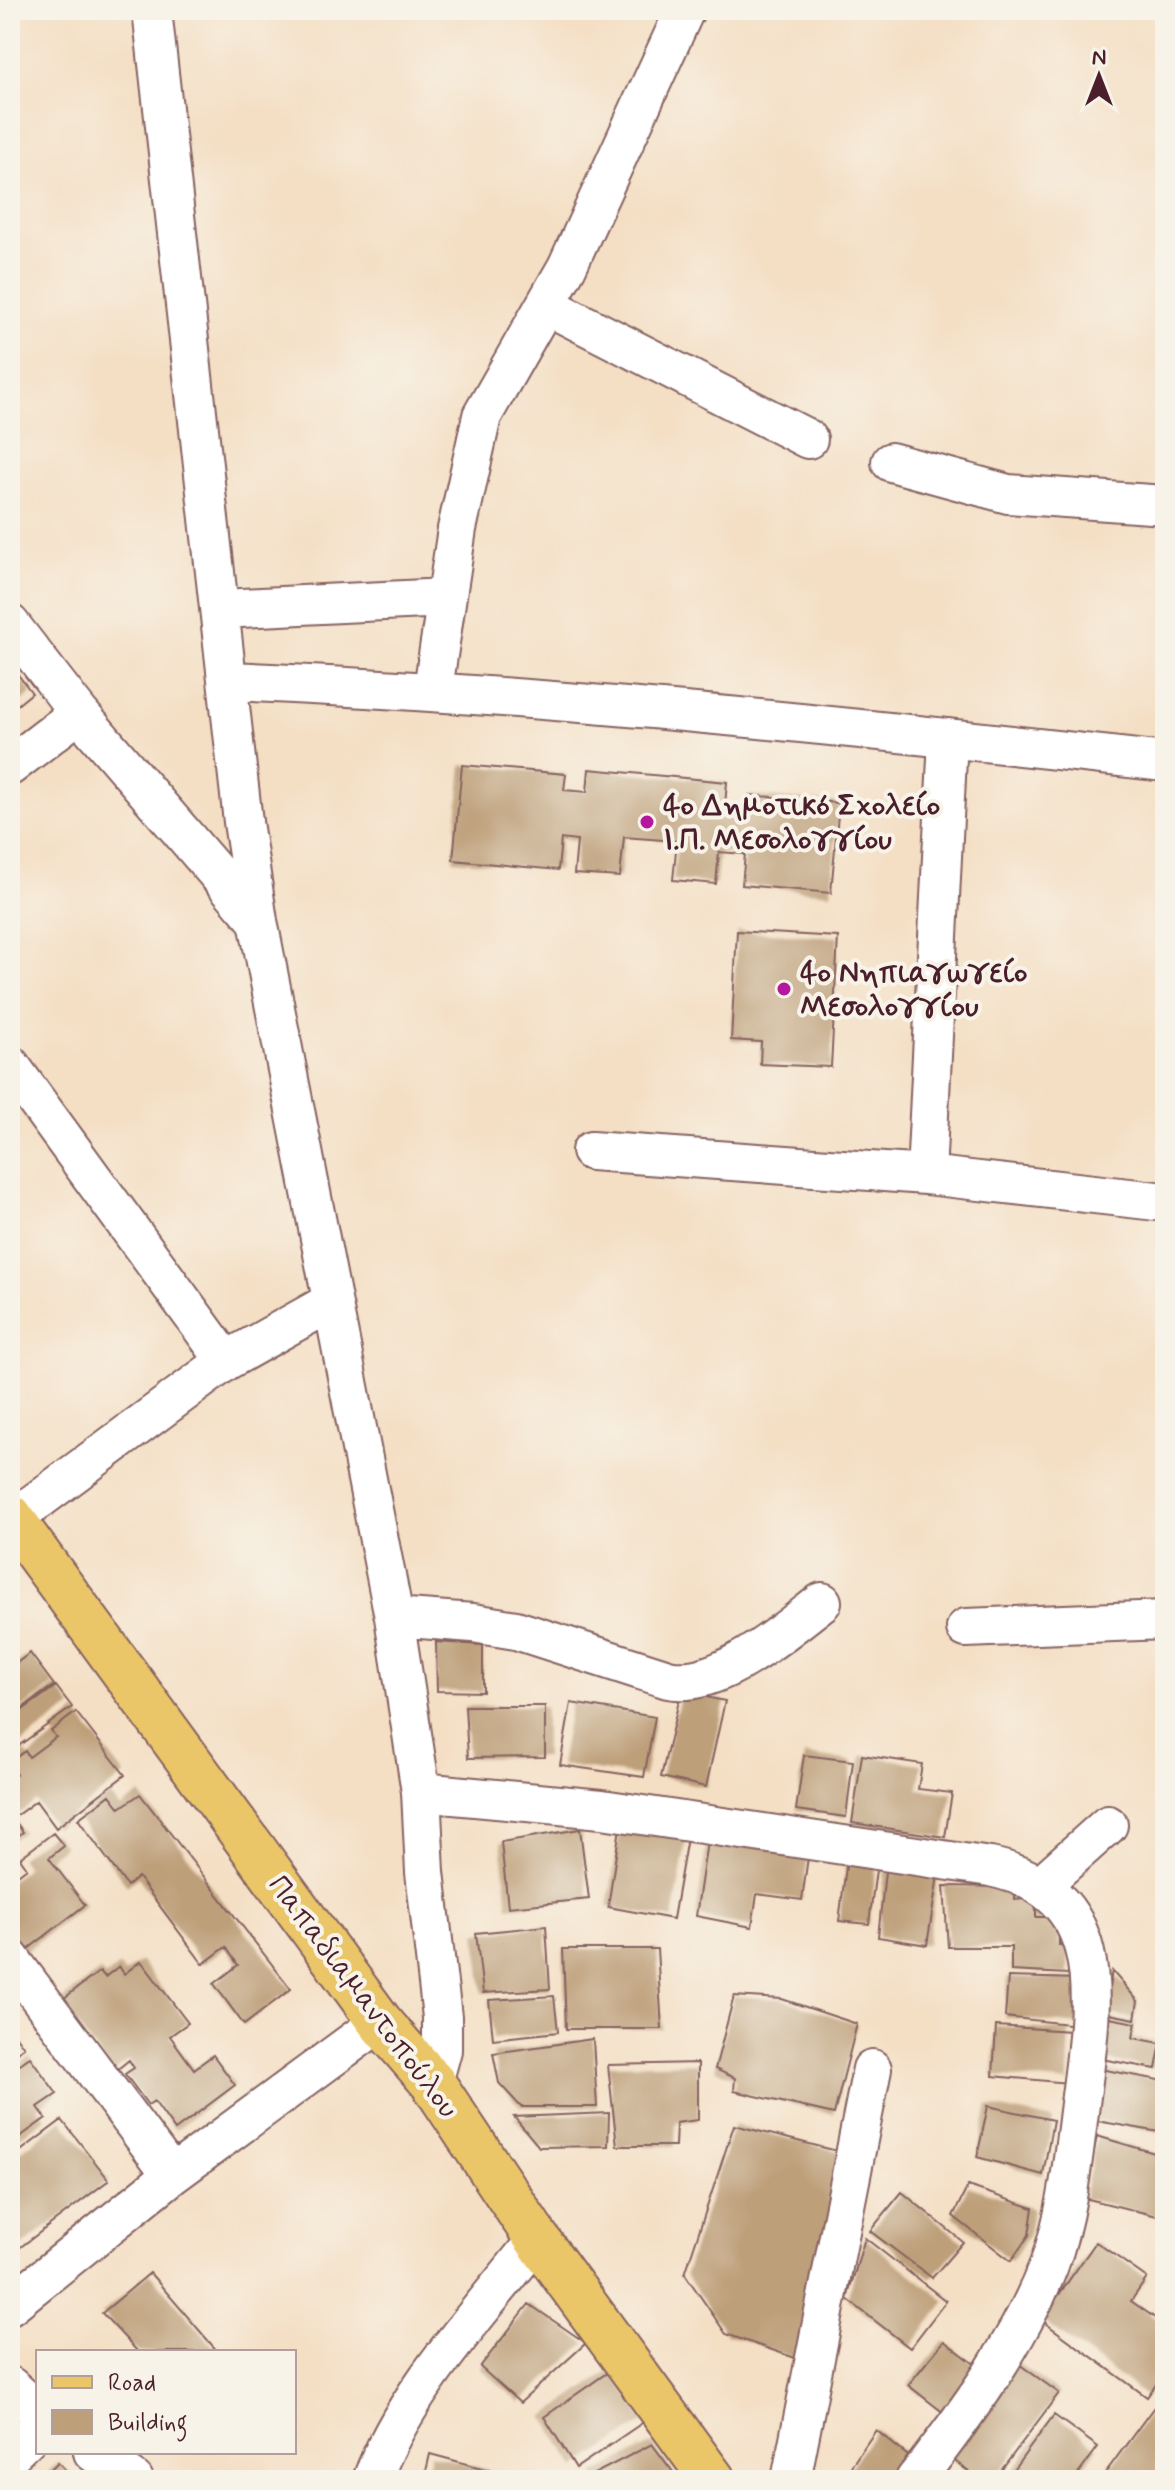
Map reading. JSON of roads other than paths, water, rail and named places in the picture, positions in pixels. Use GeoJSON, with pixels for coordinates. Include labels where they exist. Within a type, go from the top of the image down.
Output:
{"type":"FeatureCollection","features":[{"type":"Feature","properties":{"kind":"main road","name":"Παπαδιαμαντοπούλου"},"geometry":{"type":"LineString","coordinates":[[11,1519],[380,2022],[433,2083],[537,2239],[713,2480]]}},
{"type":"Feature","properties":{"kind":"street"},"geometry":{"type":"LineString","coordinates":[[152,10],[229,681],[235,761],[258,921],[394,1617],[421,1792],[425,1872],[442,2017],[442,2050],[433,2083]]}},
{"type":"Feature","properties":{"kind":"street"},"geometry":{"type":"LineString","coordinates":[[433,689],[474,439],[482,416],[546,305],[685,10]]}},
{"type":"Feature","properties":{"kind":"street"},"geometry":{"type":"LineString","coordinates":[[546,305],[808,439]]}},
{"type":"Feature","properties":{"kind":"street"},"geometry":{"type":"LineString","coordinates":[[891,462],[1008,494],[1165,505]]}},
{"type":"Feature","properties":{"kind":"street"},"geometry":{"type":"LineString","coordinates":[[221,609],[446,598]]}},
{"type":"Feature","properties":{"kind":"street"},"geometry":{"type":"LineString","coordinates":[[10,624],[79,713],[258,921]]}},
{"type":"Feature","properties":{"kind":"street"},"geometry":{"type":"LineString","coordinates":[[229,681],[433,689],[1165,762]]}},
{"type":"Feature","properties":{"kind":"street"},"geometry":{"type":"LineString","coordinates":[[10,766],[79,713]]}},
{"type":"Feature","properties":{"kind":"street"},"geometry":{"type":"LineString","coordinates":[[926,1175],[948,738]]}},
{"type":"Feature","properties":{"kind":"street"},"geometry":{"type":"LineString","coordinates":[[10,1065],[226,1361]]}},
{"type":"Feature","properties":{"kind":"street"},"geometry":{"type":"LineString","coordinates":[[591,1151],[926,1175],[1165,1202]]}},
{"type":"Feature","properties":{"kind":"street"},"geometry":{"type":"LineString","coordinates":[[11,1519],[226,1361],[331,1302]]}},
{"type":"Feature","properties":{"kind":"street"},"geometry":{"type":"LineString","coordinates":[[394,1617],[473,1623],[516,1630],[668,1679],[688,1682],[721,1670],[766,1645],[822,1602]]}},
{"type":"Feature","properties":{"kind":"street"},"geometry":{"type":"LineString","coordinates":[[966,1628],[1165,1620]]}},
{"type":"Feature","properties":{"kind":"street"},"geometry":{"type":"LineString","coordinates":[[421,1792],[602,1809],[1006,1870],[1042,1884],[1065,1909],[1079,1931],[1091,1975],[1089,2030],[1066,2200],[1049,2264],[1013,2338],[965,2413],[915,2480]]}},
{"type":"Feature","properties":{"kind":"street"},"geometry":{"type":"LineString","coordinates":[[1042,1884],[1108,1825]]}},
{"type":"Feature","properties":{"kind":"street"},"geometry":{"type":"LineString","coordinates":[[10,1958],[172,2175]]}},
{"type":"Feature","properties":{"kind":"street"},"geometry":{"type":"LineString","coordinates":[[10,2305],[172,2175],[380,2022]]}},
{"type":"Feature","properties":{"kind":"street"},"geometry":{"type":"LineString","coordinates":[[791,2480],[872,2069]]}},
{"type":"Feature","properties":{"kind":"street"},"geometry":{"type":"LineString","coordinates":[[372,2480],[385,2445],[411,2404],[537,2239]]}},
{"type":"Feature","properties":{"kind":"street"},"geometry":{"type":"LineString","coordinates":[[10,2386],[36,2409]]}},
{"type":"Feature","properties":{"kind":"street"},"geometry":{"type":"LineString","coordinates":[[10,2455],[36,2430]]}},
{"type":"Feature","properties":{"kind":"street"},"geometry":{"type":"LineString","coordinates":[[96,2454],[134,2480]]}},
{"type":"Feature","properties":{"kind":"place","name":"4ο Δημοτικό Σχολείο Ι.Π. Μεσολογγίου"},"geometry":{"type":"Point","coordinates":[647,822]}},
{"type":"Feature","properties":{"kind":"place","name":"4ο Νηπιαγωγείο Μεσολογγίου"},"geometry":{"type":"Point","coordinates":[784,989]}}]}
